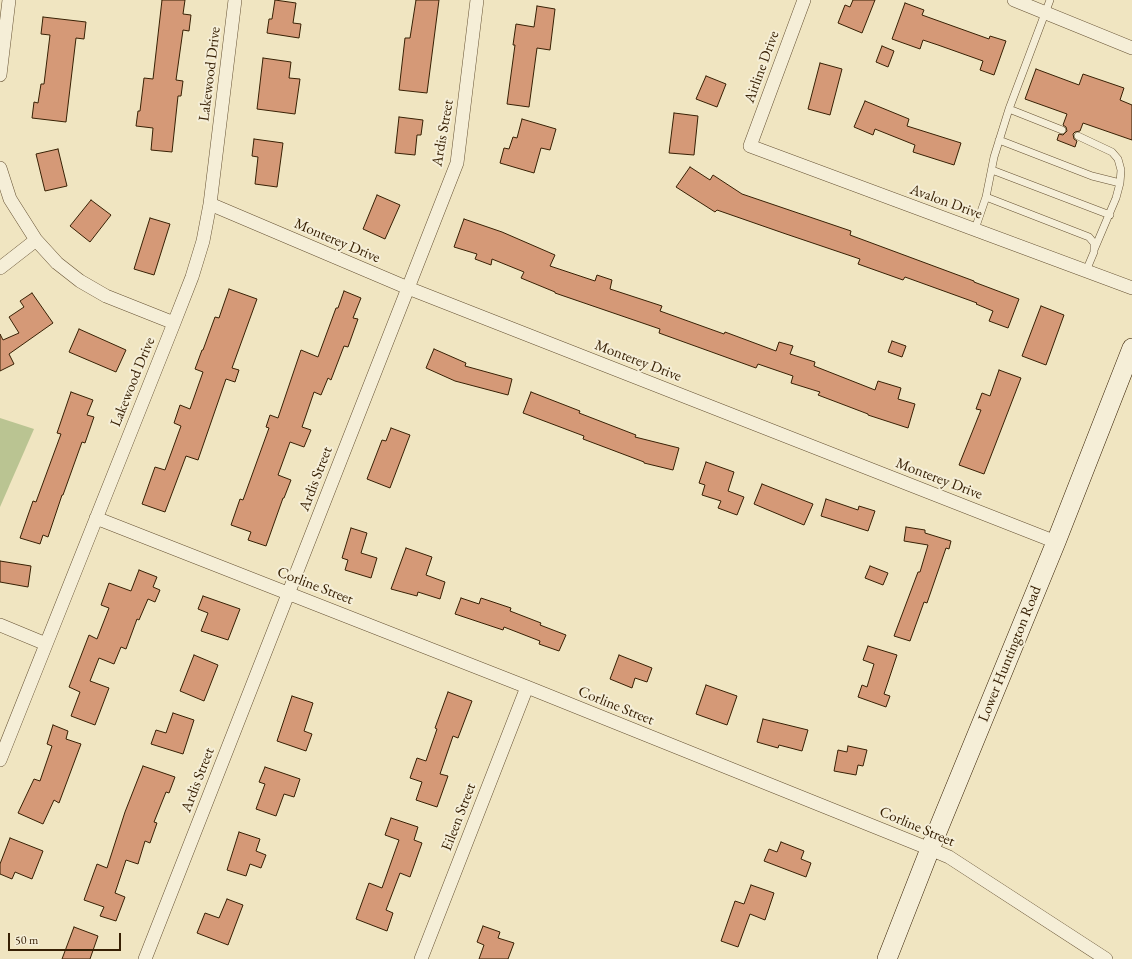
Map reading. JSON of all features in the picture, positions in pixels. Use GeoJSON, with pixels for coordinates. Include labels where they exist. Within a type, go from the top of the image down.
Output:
{"type":"FeatureCollection","features":[{"type":"Feature","properties":{"kind":"main road","name":"Lower Huntington Road"},"geometry":{"type":"LineString","coordinates":[[886,959],[1056,542],[1132,348]]}},
{"type":"Feature","properties":{"kind":"street"},"geometry":{"type":"LineString","coordinates":[[0,75],[9,0]]}},
{"type":"Feature","properties":{"kind":"street","name":"Lakewood Drive"},"geometry":{"type":"LineString","coordinates":[[0,760],[192,277],[203,241],[210,204],[235,0]]}},
{"type":"Feature","properties":{"kind":"street","name":"Ardis Street"},"geometry":{"type":"LineString","coordinates":[[145,959],[457,163],[478,0]]}},
{"type":"Feature","properties":{"kind":"street","name":"Airline Drive"},"geometry":{"type":"LineString","coordinates":[[750,146],[804,0]]}},
{"type":"Feature","properties":{"kind":"street"},"geometry":{"type":"LineString","coordinates":[[1014,0],[1132,48]]}},
{"type":"Feature","properties":{"kind":"street","name":"Avalon Drive"},"geometry":{"type":"LineString","coordinates":[[750,146],[1132,288]]}},
{"type":"Feature","properties":{"kind":"street"},"geometry":{"type":"LineString","coordinates":[[0,168],[10,199],[36,240],[57,263],[80,281],[106,296],[174,323]]}},
{"type":"Feature","properties":{"kind":"street","name":"Monterey Drive"},"geometry":{"type":"LineString","coordinates":[[210,204],[408,288],[1056,542]]}},
{"type":"Feature","properties":{"kind":"street"},"geometry":{"type":"LineString","coordinates":[[0,268],[36,240]]}},
{"type":"Feature","properties":{"kind":"street","name":"Corline Street"},"geometry":{"type":"LineString","coordinates":[[96,518],[527,687],[949,857],[1106,959]]}},
{"type":"Feature","properties":{"kind":"street"},"geometry":{"type":"LineString","coordinates":[[0,625],[46,644]]}},
{"type":"Feature","properties":{"kind":"street","name":"Eileen Street"},"geometry":{"type":"LineString","coordinates":[[421,959],[527,687]]}},
{"type":"Feature","properties":{"kind":"lane"},"geometry":{"type":"LineString","coordinates":[[975,229],[986,197],[999,140],[1009,109],[1050,0]]}},
{"type":"Feature","properties":{"kind":"lane"},"geometry":{"type":"LineString","coordinates":[[1009,109],[1062,130]]}},
{"type":"Feature","properties":{"kind":"lane"},"geometry":{"type":"LineString","coordinates":[[1078,136],[1112,152],[1118,159],[1121,170],[1120,183],[1110,215],[1086,271]]}},
{"type":"Feature","properties":{"kind":"lane"},"geometry":{"type":"LineString","coordinates":[[999,140],[1092,176],[1120,183]]}},
{"type":"Feature","properties":{"kind":"lane"},"geometry":{"type":"LineString","coordinates":[[992,170],[1110,215]]}},
{"type":"Feature","properties":{"kind":"lane"},"geometry":{"type":"LineString","coordinates":[[986,197],[1089,237],[1094,243],[1094,252]]}},
{"type":"Feature","properties":{"kind":"green space"},"geometry":{"type":"Polygon","coordinates":[[[0,418],[34,429],[0,507],[0,418]]]}},
{"type":"Feature","properties":{"kind":"building"},"geometry":{"type":"Polygon","coordinates":[[[162,0],[185,0],[183,14],[191,15],[189,31],[183,30],[176,80],[183,81],[181,96],[178,96],[172,152],[151,150],[153,128],[136,126],[138,111],[140,111],[144,78],[153,79],[162,0]]]}},
{"type":"Feature","properties":{"kind":"building"},"geometry":{"type":"Polygon","coordinates":[[[275,0],[296,3],[293,23],[301,24],[299,38],[267,33],[269,19],[272,19],[275,0]]]}},
{"type":"Feature","properties":{"kind":"building"},"geometry":{"type":"Polygon","coordinates":[[[416,0],[439,0],[427,93],[399,90],[405,38],[410,38],[416,0]]]}},
{"type":"Feature","properties":{"kind":"building"},"geometry":{"type":"Polygon","coordinates":[[[853,0],[875,0],[862,33],[838,23],[845,5],[850,7],[853,0]]]}},
{"type":"Feature","properties":{"kind":"building"},"geometry":{"type":"Polygon","coordinates":[[[905,3],[924,10],[922,15],[989,39],[990,36],[1006,41],[994,75],[980,70],[983,61],[938,45],[923,40],[920,49],[892,39],[905,3]]]}},
{"type":"Feature","properties":{"kind":"building"},"geometry":{"type":"Polygon","coordinates":[[[537,6],[555,9],[550,50],[537,48],[529,107],[507,104],[515,45],[513,45],[516,24],[534,27],[537,6]]]}},
{"type":"Feature","properties":{"kind":"building"},"geometry":{"type":"Polygon","coordinates":[[[43,17],[86,22],[84,39],[76,38],[66,122],[32,118],[34,102],[38,103],[41,84],[44,84],[50,35],[41,34],[43,17]]]}},
{"type":"Feature","properties":{"kind":"building"},"geometry":{"type":"Polygon","coordinates":[[[882,46],[894,51],[888,67],[876,62],[882,46]]]}},
{"type":"Feature","properties":{"kind":"building"},"geometry":{"type":"Polygon","coordinates":[[[263,58],[291,62],[289,78],[300,79],[295,114],[257,109],[263,58]]]}},
{"type":"Feature","properties":{"kind":"building"},"geometry":{"type":"Polygon","coordinates":[[[820,63],[842,69],[830,115],[808,109],[820,63]]]}},
{"type":"Feature","properties":{"kind":"building"},"geometry":{"type":"Polygon","coordinates":[[[1036,69],[1079,85],[1083,74],[1124,88],[1120,100],[1132,105],[1132,140],[1083,123],[1080,131],[1073,134],[1074,139],[1077,141],[1075,147],[1057,140],[1059,134],[1063,135],[1067,131],[1066,127],[1063,125],[1067,114],[1025,99],[1036,69]]]}},
{"type":"Feature","properties":{"kind":"building"},"geometry":{"type":"Polygon","coordinates":[[[706,76],[726,84],[717,107],[696,99],[706,76]]]}},
{"type":"Feature","properties":{"kind":"building"},"geometry":{"type":"Polygon","coordinates":[[[865,101],[909,119],[907,126],[961,143],[954,165],[913,152],[915,145],[875,129],[873,135],[854,127],[865,101]]]}},
{"type":"Feature","properties":{"kind":"building"},"geometry":{"type":"Polygon","coordinates":[[[674,113],[698,116],[694,155],[669,153],[674,113]]]}},
{"type":"Feature","properties":{"kind":"building"},"geometry":{"type":"Polygon","coordinates":[[[399,117],[423,120],[421,135],[417,135],[415,155],[395,153],[399,117]]]}},
{"type":"Feature","properties":{"kind":"building"},"geometry":{"type":"Polygon","coordinates":[[[522,119],[556,129],[550,150],[541,148],[534,173],[500,163],[504,148],[509,149],[513,137],[517,138],[522,119]]]}},
{"type":"Feature","properties":{"kind":"building"},"geometry":{"type":"Polygon","coordinates":[[[254,139],[283,143],[277,187],[255,184],[258,157],[252,156],[254,139]]]}},
{"type":"Feature","properties":{"kind":"building"},"geometry":{"type":"Polygon","coordinates":[[[58,149],[67,186],[45,191],[36,154],[58,149]]]}},
{"type":"Feature","properties":{"kind":"building"},"geometry":{"type":"Polygon","coordinates":[[[690,167],[710,180],[713,175],[742,194],[851,231],[850,235],[1019,299],[1008,328],[989,321],[993,311],[976,304],[977,303],[905,277],[903,280],[858,264],[860,259],[717,210],[715,212],[676,187],[690,167]]]}},
{"type":"Feature","properties":{"kind":"building"},"geometry":{"type":"Polygon","coordinates":[[[377,195],[400,205],[385,239],[363,229],[377,195]]]}},
{"type":"Feature","properties":{"kind":"building"},"geometry":{"type":"Polygon","coordinates":[[[91,200],[111,215],[90,242],[70,226],[91,200]]]}},
{"type":"Feature","properties":{"kind":"building"},"geometry":{"type":"Polygon","coordinates":[[[150,218],[170,224],[154,275],[134,269],[150,218]]]}},
{"type":"Feature","properties":{"kind":"building"},"geometry":{"type":"Polygon","coordinates":[[[464,219],[502,232],[555,255],[550,266],[595,281],[597,275],[612,280],[610,289],[662,306],[660,311],[724,334],[725,332],[776,351],[779,342],[793,346],[790,354],[815,362],[814,366],[875,390],[878,381],[901,388],[898,399],[915,404],[908,428],[868,415],[818,395],[820,392],[791,383],[793,376],[758,364],[756,368],[659,333],[660,329],[555,293],[521,278],[524,272],[492,259],[491,265],[475,259],[477,254],[454,247],[464,219]]]}},
{"type":"Feature","properties":{"kind":"building"},"geometry":{"type":"Polygon","coordinates":[[[229,289],[257,299],[232,368],[239,370],[235,382],[226,379],[198,460],[186,456],[165,512],[142,504],[155,467],[165,470],[181,426],[174,423],[180,405],[190,409],[203,372],[195,369],[215,317],[219,318],[229,289]]]}},
{"type":"Feature","properties":{"kind":"building"},"geometry":{"type":"Polygon","coordinates":[[[344,291],[361,298],[353,318],[358,319],[348,347],[344,346],[331,380],[328,378],[321,395],[314,392],[302,427],[311,430],[304,447],[290,442],[278,475],[291,480],[266,546],[248,540],[251,532],[231,525],[240,499],[243,500],[269,428],[266,427],[270,415],[278,418],[301,350],[318,357],[336,308],[338,308],[344,291]]]}},
{"type":"Feature","properties":{"kind":"building"},"geometry":{"type":"Polygon","coordinates":[[[32,293],[53,323],[9,354],[14,364],[0,371],[0,334],[3,340],[19,333],[9,317],[24,307],[20,301],[32,293]]]}},
{"type":"Feature","properties":{"kind":"building"},"geometry":{"type":"Polygon","coordinates":[[[1041,306],[1064,315],[1046,365],[1022,356],[1041,306]]]}},
{"type":"Feature","properties":{"kind":"building"},"geometry":{"type":"Polygon","coordinates":[[[79,329],[126,350],[116,372],[69,352],[79,329]]]}},
{"type":"Feature","properties":{"kind":"building"},"geometry":{"type":"Polygon","coordinates":[[[892,341],[906,346],[902,357],[888,352],[892,341]]]}},
{"type":"Feature","properties":{"kind":"building"},"geometry":{"type":"Polygon","coordinates":[[[434,349],[466,363],[465,366],[512,379],[508,395],[455,381],[426,368],[434,349]]]}},
{"type":"Feature","properties":{"kind":"building"},"geometry":{"type":"Polygon","coordinates":[[[999,370],[1021,378],[984,474],[959,465],[981,410],[976,409],[982,393],[990,396],[999,370]]]}},
{"type":"Feature","properties":{"kind":"building"},"geometry":{"type":"Polygon","coordinates":[[[71,392],[93,400],[87,415],[94,417],[85,443],[82,442],[48,537],[43,535],[40,544],[20,538],[33,501],[36,502],[61,434],[57,433],[71,392]]]}},
{"type":"Feature","properties":{"kind":"building"},"geometry":{"type":"Polygon","coordinates":[[[531,392],[580,411],[579,413],[636,435],[635,437],[679,448],[673,470],[644,463],[583,439],[584,436],[523,413],[531,392]]]}},
{"type":"Feature","properties":{"kind":"building"},"geometry":{"type":"Polygon","coordinates":[[[391,428],[410,435],[390,488],[367,479],[382,440],[386,441],[391,428]]]}},
{"type":"Feature","properties":{"kind":"building"},"geometry":{"type":"Polygon","coordinates":[[[706,462],[734,472],[728,491],[744,497],[737,515],[718,508],[721,501],[702,495],[705,485],[699,483],[706,462]]]}},
{"type":"Feature","properties":{"kind":"building"},"geometry":{"type":"Polygon","coordinates":[[[762,484],[813,504],[804,525],[754,504],[762,484]]]}},
{"type":"Feature","properties":{"kind":"building"},"geometry":{"type":"Polygon","coordinates":[[[826,499],[858,510],[859,506],[875,511],[868,531],[821,516],[826,499]]]}},
{"type":"Feature","properties":{"kind":"building"},"geometry":{"type":"Polygon","coordinates":[[[906,527],[925,530],[925,533],[951,541],[949,549],[946,548],[927,603],[924,602],[910,641],[894,636],[918,572],[920,572],[928,545],[904,541],[906,527]]]}},
{"type":"Feature","properties":{"kind":"building"},"geometry":{"type":"Polygon","coordinates":[[[351,528],[367,533],[361,553],[377,558],[371,578],[345,570],[348,560],[342,558],[351,528]]]}},
{"type":"Feature","properties":{"kind":"building"},"geometry":{"type":"Polygon","coordinates":[[[406,548],[432,557],[426,575],[445,582],[440,599],[418,592],[417,596],[391,589],[406,548]]]}},
{"type":"Feature","properties":{"kind":"building"},"geometry":{"type":"Polygon","coordinates":[[[0,561],[31,566],[28,587],[0,582],[0,561]]]}},
{"type":"Feature","properties":{"kind":"building"},"geometry":{"type":"Polygon","coordinates":[[[870,566],[888,573],[883,585],[865,578],[870,566]]]}},
{"type":"Feature","properties":{"kind":"building"},"geometry":{"type":"Polygon","coordinates":[[[139,570],[157,577],[153,587],[160,590],[155,602],[148,599],[139,620],[137,619],[126,649],[121,647],[114,664],[99,658],[90,681],[109,688],[95,725],[71,716],[80,692],[69,687],[89,635],[97,639],[109,608],[101,605],[109,583],[131,591],[139,570]]]}},
{"type":"Feature","properties":{"kind":"building"},"geometry":{"type":"Polygon","coordinates":[[[203,596],[240,609],[228,640],[201,631],[208,613],[198,609],[203,596]]]}},
{"type":"Feature","properties":{"kind":"building"},"geometry":{"type":"Polygon","coordinates":[[[461,598],[479,604],[481,598],[511,608],[510,611],[566,635],[559,651],[539,644],[540,641],[504,627],[503,630],[455,614],[461,598]]]}},
{"type":"Feature","properties":{"kind":"building"},"geometry":{"type":"Polygon","coordinates":[[[868,646],[897,655],[884,694],[890,696],[886,707],[858,697],[862,685],[867,687],[874,664],[863,660],[868,646]]]}},
{"type":"Feature","properties":{"kind":"building"},"geometry":{"type":"Polygon","coordinates":[[[194,655],[218,665],[204,701],[180,691],[194,655]]]}},
{"type":"Feature","properties":{"kind":"building"},"geometry":{"type":"Polygon","coordinates":[[[619,655],[652,668],[647,682],[635,678],[632,688],[610,679],[619,655]]]}},
{"type":"Feature","properties":{"kind":"building"},"geometry":{"type":"Polygon","coordinates":[[[706,685],[737,696],[727,725],[696,714],[706,685]]]}},
{"type":"Feature","properties":{"kind":"building"},"geometry":{"type":"Polygon","coordinates":[[[448,692],[472,701],[458,738],[453,736],[440,774],[448,776],[437,807],[416,800],[422,782],[410,778],[417,758],[426,761],[437,729],[435,728],[448,692]]]}},
{"type":"Feature","properties":{"kind":"building"},"geometry":{"type":"Polygon","coordinates":[[[292,696],[313,703],[304,731],[312,734],[306,751],[277,741],[292,696]]]}},
{"type":"Feature","properties":{"kind":"building"},"geometry":{"type":"Polygon","coordinates":[[[173,713],[194,720],[183,754],[151,744],[156,730],[166,733],[173,713]]]}},
{"type":"Feature","properties":{"kind":"building"},"geometry":{"type":"Polygon","coordinates":[[[763,719],[808,730],[802,751],[779,745],[778,748],[757,742],[763,719]]]}},
{"type":"Feature","properties":{"kind":"building"},"geometry":{"type":"Polygon","coordinates":[[[53,725],[68,731],[66,739],[81,744],[59,803],[54,800],[43,824],[18,813],[34,779],[40,781],[52,746],[47,744],[53,725]]]}},
{"type":"Feature","properties":{"kind":"building"},"geometry":{"type":"Polygon","coordinates":[[[848,746],[867,750],[863,766],[858,765],[856,775],[834,771],[838,750],[847,752],[848,746]]]}},
{"type":"Feature","properties":{"kind":"building"},"geometry":{"type":"Polygon","coordinates":[[[143,766],[175,777],[169,793],[166,792],[154,822],[157,823],[150,843],[145,841],[138,864],[126,860],[115,893],[125,897],[116,921],[100,916],[104,907],[84,900],[97,864],[107,868],[125,812],[143,766]]]}},
{"type":"Feature","properties":{"kind":"building"},"geometry":{"type":"Polygon","coordinates":[[[265,767],[300,779],[294,797],[284,794],[276,816],[256,809],[265,784],[259,782],[265,767]]]}},
{"type":"Feature","properties":{"kind":"building"},"geometry":{"type":"Polygon","coordinates":[[[391,818],[418,827],[414,840],[422,843],[410,877],[400,873],[386,910],[393,913],[387,931],[356,919],[369,883],[382,888],[399,840],[385,835],[391,818]]]}},
{"type":"Feature","properties":{"kind":"building"},"geometry":{"type":"Polygon","coordinates":[[[239,832],[260,839],[256,851],[266,855],[261,868],[250,864],[246,876],[227,870],[239,832]]]}},
{"type":"Feature","properties":{"kind":"building"},"geometry":{"type":"Polygon","coordinates":[[[10,838],[43,851],[32,879],[15,872],[12,879],[0,874],[0,864],[10,838]]]}},
{"type":"Feature","properties":{"kind":"building"},"geometry":{"type":"Polygon","coordinates":[[[781,842],[804,851],[801,859],[811,863],[806,877],[764,861],[769,849],[777,852],[781,842]]]}},
{"type":"Feature","properties":{"kind":"building"},"geometry":{"type":"Polygon","coordinates":[[[751,885],[774,893],[765,920],[750,914],[738,947],[721,941],[735,901],[744,904],[751,885]]]}},
{"type":"Feature","properties":{"kind":"building"},"geometry":{"type":"Polygon","coordinates":[[[227,899],[243,905],[228,945],[197,933],[205,913],[219,918],[227,899]]]}},
{"type":"Feature","properties":{"kind":"building"},"geometry":{"type":"Polygon","coordinates":[[[483,926],[500,932],[498,938],[514,943],[508,959],[479,959],[484,945],[477,942],[483,926]]]}},
{"type":"Feature","properties":{"kind":"building"},"geometry":{"type":"Polygon","coordinates":[[[74,927],[98,936],[90,959],[62,959],[74,927]]]}}]}
